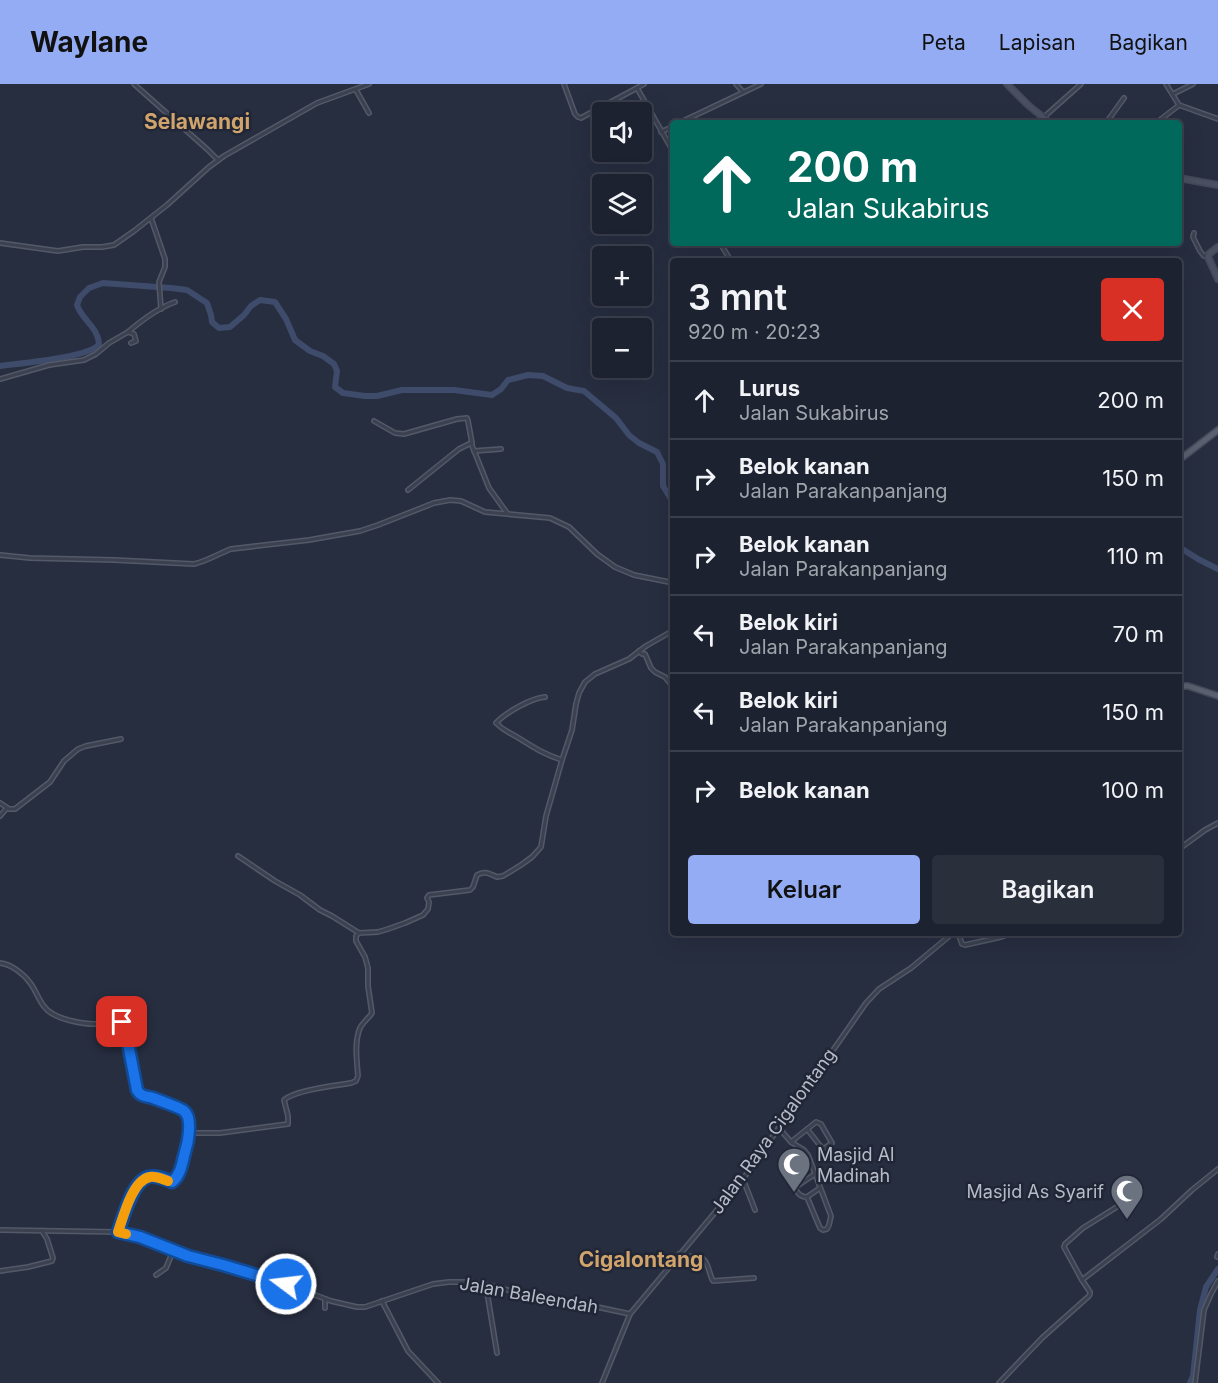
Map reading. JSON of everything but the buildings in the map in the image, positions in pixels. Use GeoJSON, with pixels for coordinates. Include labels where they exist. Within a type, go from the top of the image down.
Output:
{"type":"FeatureCollection","features":[{"type":"Feature","properties":{"kind":"main road"},"geometry":{"type":"LineString","coordinates":[[1007,84],[1021,100],[1045,120]]}},
{"type":"Feature","properties":{"kind":"main road"},"geometry":{"type":"LineString","coordinates":[[1182,179],[1218,185]]}},
{"type":"Feature","properties":{"kind":"main road"},"geometry":{"type":"LineString","coordinates":[[1218,247],[1208,255],[1218,279]]}},
{"type":"Feature","properties":{"kind":"main road"},"geometry":{"type":"LineString","coordinates":[[1182,458],[1218,430]]}},
{"type":"Feature","properties":{"kind":"main road"},"geometry":{"type":"LineString","coordinates":[[1182,686],[1196,688],[1218,696]]}},
{"type":"Feature","properties":{"kind":"street"},"geometry":{"type":"LineString","coordinates":[[134,84],[218,160]]}},
{"type":"Feature","properties":{"kind":"street"},"geometry":{"type":"LineString","coordinates":[[0,243],[58,251],[109,246],[117,243],[218,160],[317,103],[369,84]]}},
{"type":"Feature","properties":{"kind":"street"},"geometry":{"type":"LineString","coordinates":[[564,84],[575,114],[581,118],[644,84]]}},
{"type":"Feature","properties":{"kind":"street"},"geometry":{"type":"LineString","coordinates":[[736,84],[743,92]]}},
{"type":"Feature","properties":{"kind":"street"},"geometry":{"type":"LineString","coordinates":[[685,120],[761,84]]}},
{"type":"Feature","properties":{"kind":"street"},"geometry":{"type":"LineString","coordinates":[[1042,118],[1081,84]]}},
{"type":"Feature","properties":{"kind":"street"},"geometry":{"type":"LineString","coordinates":[[1166,84],[1179,105],[1218,119]]}},
{"type":"Feature","properties":{"kind":"street"},"geometry":{"type":"LineString","coordinates":[[1173,94],[1193,84]]}},
{"type":"Feature","properties":{"kind":"street"},"geometry":{"type":"LineString","coordinates":[[637,88],[670,147]]}},
{"type":"Feature","properties":{"kind":"street"},"geometry":{"type":"LineString","coordinates":[[356,90],[369,113]]}},
{"type":"Feature","properties":{"kind":"street"},"geometry":{"type":"LineString","coordinates":[[1108,120],[1124,98]]}},
{"type":"Feature","properties":{"kind":"street"},"geometry":{"type":"LineString","coordinates":[[1160,120],[1179,105]]}},
{"type":"Feature","properties":{"kind":"street"},"geometry":{"type":"LineString","coordinates":[[661,132],[670,128]]}},
{"type":"Feature","properties":{"kind":"street"},"geometry":{"type":"LineString","coordinates":[[150,218],[165,259],[159,282],[161,309]]}},
{"type":"Feature","properties":{"kind":"street"},"geometry":{"type":"LineString","coordinates":[[1194,233],[1193,237],[1200,251],[1204,256],[1208,255]]}},
{"type":"Feature","properties":{"kind":"street"},"geometry":{"type":"LineString","coordinates":[[0,379],[49,365],[84,360],[175,302]]}},
{"type":"Feature","properties":{"kind":"street"},"geometry":{"type":"LineString","coordinates":[[128,332],[134,335],[136,341],[131,343]]}},
{"type":"Feature","properties":{"kind":"street"},"geometry":{"type":"LineString","coordinates":[[374,421],[395,433],[404,434],[466,418],[474,452],[489,488],[507,513]]}},
{"type":"Feature","properties":{"kind":"street"},"geometry":{"type":"LineString","coordinates":[[408,490],[459,449],[469,443],[472,445]]}},
{"type":"Feature","properties":{"kind":"street"},"geometry":{"type":"LineString","coordinates":[[474,452],[501,449]]}},
{"type":"Feature","properties":{"kind":"street"},"geometry":{"type":"LineString","coordinates":[[0,555],[194,564],[204,562],[231,549],[309,540],[360,531],[434,503],[461,501],[485,512],[550,519],[569,527],[597,554],[615,567],[670,582]]}},
{"type":"Feature","properties":{"kind":"street"},"geometry":{"type":"LineString","coordinates":[[238,856],[359,933],[378,932],[411,921],[423,915],[428,909],[429,895],[470,890],[480,873],[501,877],[519,867],[541,847],[545,820],[561,760],[572,730],[579,693],[585,681],[592,675],[627,660],[670,632]]}},
{"type":"Feature","properties":{"kind":"street"},"geometry":{"type":"LineString","coordinates":[[639,651],[645,654],[651,668],[670,683]]}},
{"type":"Feature","properties":{"kind":"street"},"geometry":{"type":"LineString","coordinates":[[545,697],[523,705],[496,723],[502,730],[545,755],[561,760]]}},
{"type":"Feature","properties":{"kind":"street"},"geometry":{"type":"LineString","coordinates":[[0,803],[7,808],[15,809],[54,777],[64,761],[78,749],[122,739]]}},
{"type":"Feature","properties":{"kind":"street"},"geometry":{"type":"LineString","coordinates":[[0,816],[7,808]]}},
{"type":"Feature","properties":{"kind":"street"},"geometry":{"type":"LineString","coordinates":[[1182,846],[1218,823]]}},
{"type":"Feature","properties":{"kind":"street"},"geometry":{"type":"LineString","coordinates":[[189,1133],[220,1133],[288,1124],[285,1098],[305,1091],[354,1082],[358,1076],[359,1030],[372,1014],[368,986],[369,972],[365,957],[356,941],[359,933]]}},
{"type":"Feature","properties":{"kind":"street","name":"Jalan Raya Cigalontang"},"geometry":{"type":"LineString","coordinates":[[602,1383],[630,1314],[743,1179],[871,996],[952,936]]}},
{"type":"Feature","properties":{"kind":"street"},"geometry":{"type":"LineString","coordinates":[[958,936],[965,945],[1005,936]]}},
{"type":"Feature","properties":{"kind":"street"},"geometry":{"type":"LineString","coordinates":[[0,963],[16,970],[29,981],[42,1004],[51,1014],[84,1024],[123,1023],[137,1090],[141,1095],[185,1111],[188,1118],[189,1140],[180,1171],[174,1182],[152,1177],[140,1182],[127,1203],[118,1232]]}},
{"type":"Feature","properties":{"kind":"street"},"geometry":{"type":"LineString","coordinates":[[792,1142],[807,1129],[816,1122],[820,1122],[832,1143],[822,1148],[807,1129]]}},
{"type":"Feature","properties":{"kind":"street"},"geometry":{"type":"LineString","coordinates":[[779,1128],[792,1142],[806,1152],[810,1160],[831,1216],[827,1229],[820,1228],[807,1197]]}},
{"type":"Feature","properties":{"kind":"street"},"geometry":{"type":"LineString","coordinates":[[787,1156],[798,1147]]}},
{"type":"Feature","properties":{"kind":"street"},"geometry":{"type":"LineString","coordinates":[[810,1160],[791,1174],[794,1188],[802,1197],[807,1197],[821,1187]]}},
{"type":"Feature","properties":{"kind":"street"},"geometry":{"type":"LineString","coordinates":[[1082,1280],[1161,1219],[1218,1169]]}},
{"type":"Feature","properties":{"kind":"street"},"geometry":{"type":"LineString","coordinates":[[794,1188],[815,1174]]}},
{"type":"Feature","properties":{"kind":"street"},"geometry":{"type":"LineString","coordinates":[[743,1179],[755,1210]]}},
{"type":"Feature","properties":{"kind":"street"},"geometry":{"type":"LineString","coordinates":[[999,1383],[1042,1338],[1089,1296],[1090,1292],[1064,1247],[1065,1244],[1083,1228],[1128,1200]]}},
{"type":"Feature","properties":{"kind":"street"},"geometry":{"type":"LineString","coordinates":[[1122,1204],[1128,1214]]}},
{"type":"Feature","properties":{"kind":"street","name":"Jalan Baleendah"},"geometry":{"type":"LineString","coordinates":[[0,1230],[118,1232],[140,1237],[188,1256],[286,1284],[325,1299],[357,1307],[365,1307],[441,1283],[467,1282],[550,1302],[572,1302],[630,1314]]}},
{"type":"Feature","properties":{"kind":"street"},"geometry":{"type":"LineString","coordinates":[[0,1271],[53,1260],[47,1239],[42,1232]]}},
{"type":"Feature","properties":{"kind":"street"},"geometry":{"type":"LineString","coordinates":[[156,1275],[166,1268],[173,1251]]}},
{"type":"Feature","properties":{"kind":"street"},"geometry":{"type":"LineString","coordinates":[[679,1254],[684,1258],[695,1255],[705,1261],[711,1279],[714,1281],[754,1278]]}},
{"type":"Feature","properties":{"kind":"street"},"geometry":{"type":"LineString","coordinates":[[1195,1383],[1204,1310],[1218,1281]]}},
{"type":"Feature","properties":{"kind":"street"},"geometry":{"type":"LineString","coordinates":[[486,1286],[497,1353]]}},
{"type":"Feature","properties":{"kind":"street"},"geometry":{"type":"LineString","coordinates":[[325,1299],[325,1308]]}},
{"type":"Feature","properties":{"kind":"street"},"geometry":{"type":"LineString","coordinates":[[382,1301],[408,1351],[438,1383]]}},
{"type":"Feature","properties":{"kind":"waterway"},"geometry":{"type":"LineString","coordinates":[[0,366],[67,357],[92,350],[99,345],[96,334],[77,305],[80,297],[89,288],[103,283],[187,290],[207,303],[212,322],[219,328],[230,327],[260,300],[275,302],[286,319],[295,340],[334,364],[337,371],[335,387],[343,393],[377,396],[402,390],[454,390],[492,395],[508,380],[528,375],[543,376],[567,388],[584,391],[616,418],[629,435],[657,452],[663,464],[663,486],[670,497]]}},
{"type":"Feature","properties":{"kind":"waterway"},"geometry":{"type":"LineString","coordinates":[[1182,549],[1218,569]]}},
{"type":"Feature","properties":{"kind":"waterway"},"geometry":{"type":"LineString","coordinates":[[1190,1383],[1193,1376],[1200,1310],[1206,1287],[1218,1269]]}},
{"type":"Feature","properties":{"kind":"slow traffic"},"geometry":{"type":"LineString","coordinates":[[126,1234],[118,1232],[127,1203],[140,1182],[152,1177],[168,1181]]}},
{"type":"Feature","properties":{"kind":"place","name":"Masjid Al Madinah"},"geometry":{"type":"Point","coordinates":[794,1193]}},
{"type":"Feature","properties":{"kind":"place","name":"Masjid As Syarif"},"geometry":{"type":"Point","coordinates":[1127,1220]}},
{"type":"Feature","properties":{"kind":"district","name":"Selawangi"},"geometry":{"type":"Point","coordinates":[197,121]}},
{"type":"Feature","properties":{"kind":"district","name":"Cigalontang"},"geometry":{"type":"Point","coordinates":[641,1259]}},
{"type":"Feature","properties":{"kind":"route"},"geometry":{"type":"LineString","coordinates":[[122,1022],[137,1090],[141,1095],[183,1110],[188,1118],[189,1140],[180,1171],[174,1182],[152,1177],[140,1182],[127,1203],[118,1232],[140,1237],[188,1256],[286,1284]]}}]}
